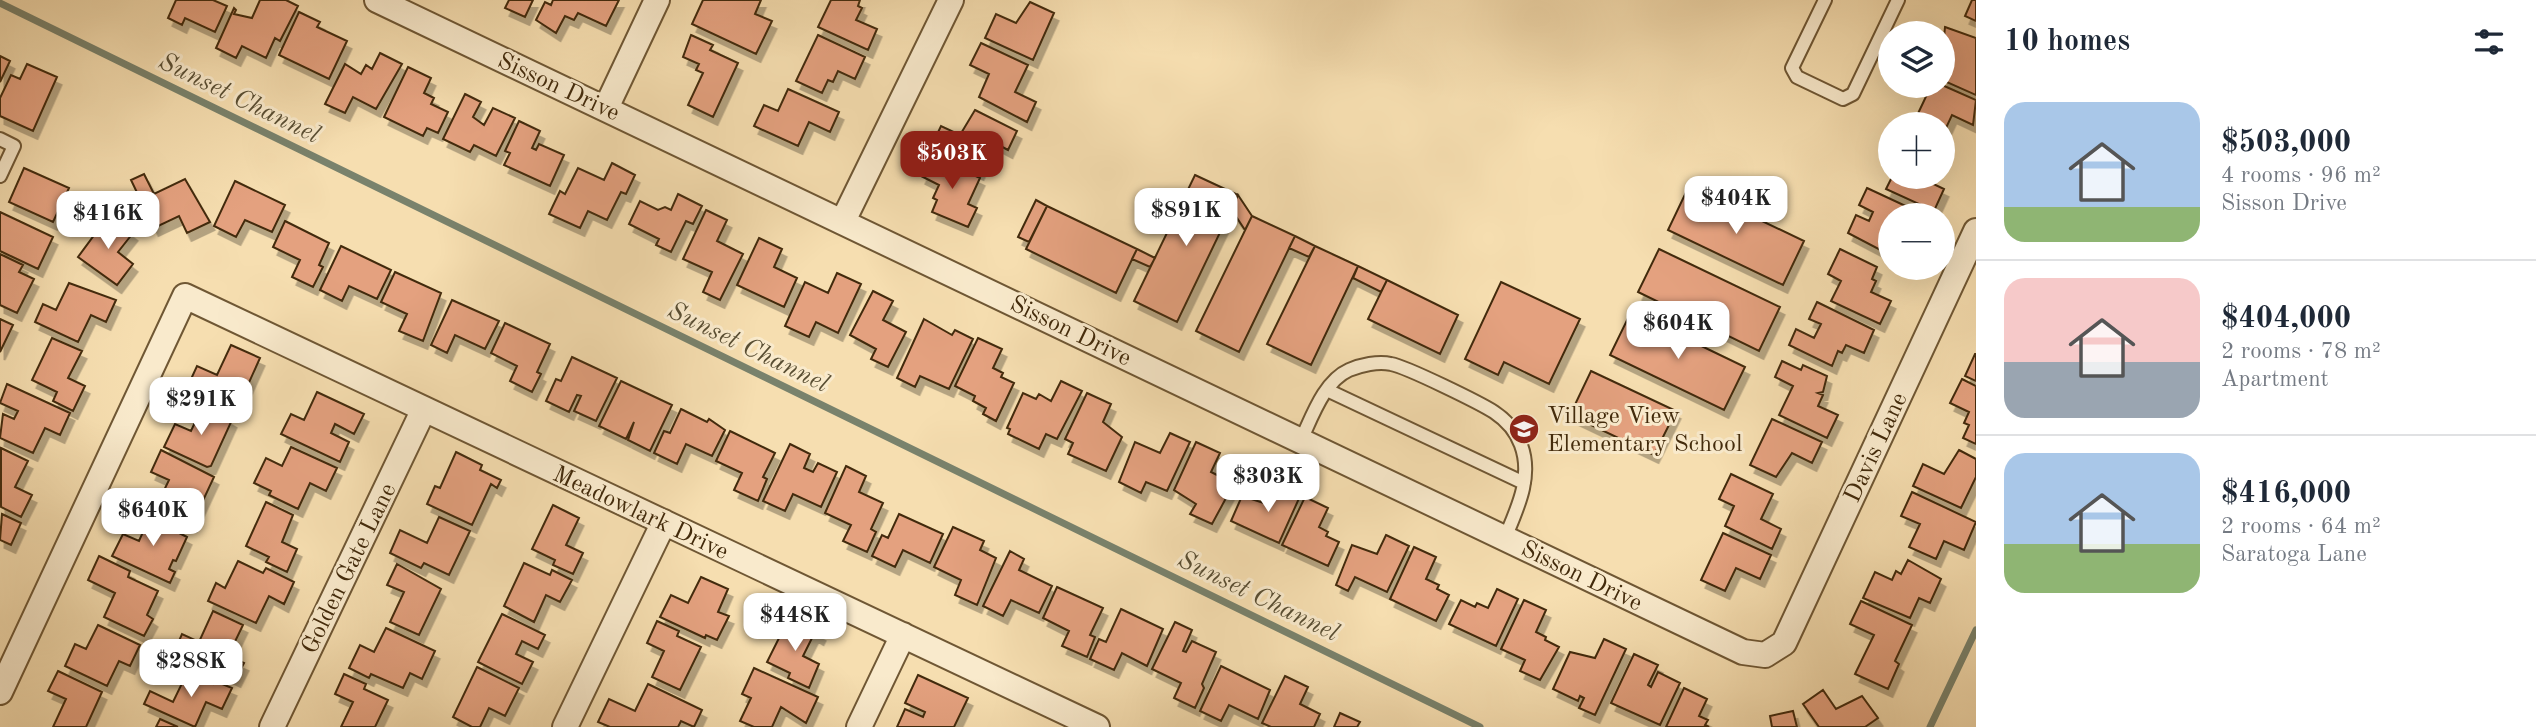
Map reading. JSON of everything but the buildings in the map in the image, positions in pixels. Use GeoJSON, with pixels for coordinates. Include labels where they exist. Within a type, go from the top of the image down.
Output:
{"type":"FeatureCollection","features":[{"type":"Feature","properties":{"kind":"street","name":"Sisson Drive"},"geometry":{"type":"LineString","coordinates":[[377,0],[1743,652],[1765,655]]}},
{"type":"Feature","properties":{"kind":"street"},"geometry":{"type":"LineString","coordinates":[[606,108],[657,0]]}},
{"type":"Feature","properties":{"kind":"street"},"geometry":{"type":"LineString","coordinates":[[843,221],[951,0]]}},
{"type":"Feature","properties":{"kind":"street","name":"Davis Lane"},"geometry":{"type":"LineString","coordinates":[[1765,655],[1784,643],[1976,231]]}},
{"type":"Feature","properties":{"kind":"street","name":"Meadowlark Drive"},"geometry":{"type":"LineString","coordinates":[[0,692],[185,296],[1097,727]]}},
{"type":"Feature","properties":{"kind":"street","name":"Golden Gate Lane"},"geometry":{"type":"LineString","coordinates":[[272,727],[424,409]]}},
{"type":"Feature","properties":{"kind":"street"},"geometry":{"type":"LineString","coordinates":[[565,727],[664,522]]}},
{"type":"Feature","properties":{"kind":"street"},"geometry":{"type":"LineString","coordinates":[[859,727],[903,635]]}},
{"type":"Feature","properties":{"kind":"lane"},"geometry":{"type":"LineString","coordinates":[[1825,0],[1792,68],[1797,77],[1843,99],[1853,94],[1898,0]]}},
{"type":"Feature","properties":{"kind":"lane"},"geometry":{"type":"LineString","coordinates":[[0,139],[14,146],[0,176]]}},
{"type":"Feature","properties":{"kind":"lane"},"geometry":{"type":"LineString","coordinates":[[1301,440],[1327,390],[1347,371],[1369,364],[1392,364],[1483,407],[1514,430],[1522,447],[1526,472],[1506,538]]}},
{"type":"Feature","properties":{"kind":"lane"},"geometry":{"type":"LineString","coordinates":[[1327,390],[1524,483]]}},
{"type":"Feature","properties":{"kind":"waterway","name":"Sunset Channel"},"geometry":{"type":"LineString","coordinates":[[0,3],[1480,727]]}},
{"type":"Feature","properties":{"kind":"waterway","name":"Sunset Channel"},"geometry":{"type":"LineString","coordinates":[[1930,727],[1976,630]]}},
{"type":"Feature","properties":{"kind":"place","name":"Village View Elementary School"},"geometry":{"type":"Point","coordinates":[1524,429]}}]}
